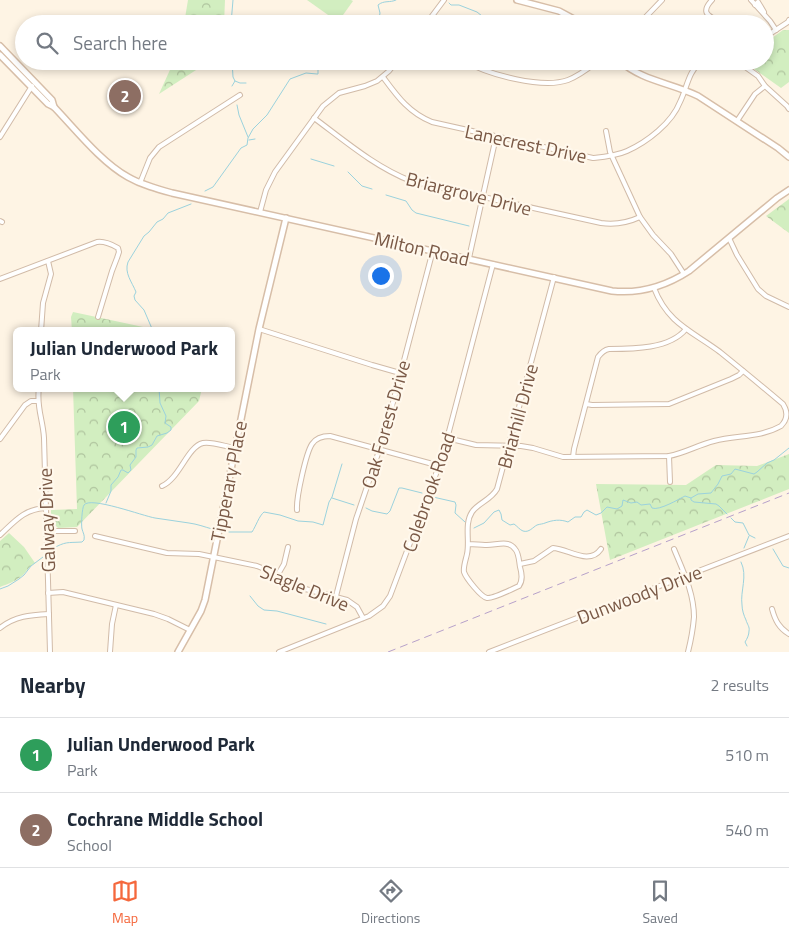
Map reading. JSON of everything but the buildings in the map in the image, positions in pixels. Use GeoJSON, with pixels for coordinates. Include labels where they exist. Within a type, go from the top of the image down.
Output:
{"type":"FeatureCollection","features":[{"type":"Feature","properties":{"kind":"street"},"geometry":{"type":"LineString","coordinates":[[433,15],[444,0]]}},
{"type":"Feature","properties":{"kind":"street"},"geometry":{"type":"LineString","coordinates":[[517,0],[527,1],[566,15]]}},
{"type":"Feature","properties":{"kind":"street"},"geometry":{"type":"LineString","coordinates":[[648,15],[662,0]]}},
{"type":"Feature","properties":{"kind":"street"},"geometry":{"type":"LineString","coordinates":[[708,15],[705,11],[712,0]]}},
{"type":"Feature","properties":{"kind":"street"},"geometry":{"type":"LineString","coordinates":[[751,0],[765,15]]}},
{"type":"Feature","properties":{"kind":"street"},"geometry":{"type":"LineString","coordinates":[[774,27],[776,30],[788,21]]}},
{"type":"Feature","properties":{"kind":"street","name":"Milton Road"},"geometry":{"type":"LineString","coordinates":[[0,46],[15,64]]}},
{"type":"Feature","properties":{"kind":"street","name":"Milton Road"},"geometry":{"type":"LineString","coordinates":[[0,54],[15,68]]}},
{"type":"Feature","properties":{"kind":"street","name":"Milton Road"},"geometry":{"type":"LineString","coordinates":[[17,70],[52,100],[54,107],[106,161],[120,172],[156,189],[606,290],[620,292],[637,291],[669,283],[684,274],[789,190]]}},
{"type":"Feature","properties":{"kind":"street","name":"Milton Road"},"geometry":{"type":"LineString","coordinates":[[20,70],[33,85]]}},
{"type":"Feature","properties":{"kind":"street"},"geometry":{"type":"LineString","coordinates":[[260,212],[266,190],[275,172],[327,102],[339,93],[365,86],[383,77],[389,70]]}},
{"type":"Feature","properties":{"kind":"street"},"geometry":{"type":"LineString","coordinates":[[485,70],[492,73],[549,83],[569,80],[586,70]]}},
{"type":"Feature","properties":{"kind":"street"},"geometry":{"type":"LineString","coordinates":[[634,70],[641,75],[685,90],[705,100],[789,157]]}},
{"type":"Feature","properties":{"kind":"street","name":"Lanecrest Drive"},"geometry":{"type":"LineString","coordinates":[[383,77],[402,102],[418,116],[432,122],[590,158],[627,151],[660,129],[674,115],[678,108],[692,70]]}},
{"type":"Feature","properties":{"kind":"street"},"geometry":{"type":"LineString","coordinates":[[750,70],[758,76],[765,86],[789,109]]}},
{"type":"Feature","properties":{"kind":"street"},"geometry":{"type":"LineString","coordinates":[[0,137],[33,85]]}},
{"type":"Feature","properties":{"kind":"street"},"geometry":{"type":"LineString","coordinates":[[737,121],[755,94],[765,86]]}},
{"type":"Feature","properties":{"kind":"street"},"geometry":{"type":"LineString","coordinates":[[140,183],[150,158],[159,147],[240,95]]}},
{"type":"Feature","properties":{"kind":"street","name":"Briargrove Drive"},"geometry":{"type":"LineString","coordinates":[[314,118],[378,165],[411,181],[601,223],[623,223],[640,217]]}},
{"type":"Feature","properties":{"kind":"street"},"geometry":{"type":"LineString","coordinates":[[606,131],[611,155],[640,217],[653,235],[671,254],[684,274]]}},
{"type":"Feature","properties":{"kind":"street"},"geometry":{"type":"LineString","coordinates":[[469,258],[496,137]]}},
{"type":"Feature","properties":{"kind":"street","name":"Tipperary Place"},"geometry":{"type":"LineString","coordinates":[[178,652],[204,605],[259,329],[286,218]]}},
{"type":"Feature","properties":{"kind":"street"},"geometry":{"type":"LineString","coordinates":[[729,238],[737,255],[758,288],[766,296],[789,307]]}},
{"type":"Feature","properties":{"kind":"street"},"geometry":{"type":"LineString","coordinates":[[0,278],[97,242],[103,242],[118,248],[119,252],[98,318]]}},
{"type":"Feature","properties":{"kind":"street","name":"Oak Forest Drive"},"geometry":{"type":"LineString","coordinates":[[336,596],[356,519],[380,450],[433,250]]}},
{"type":"Feature","properties":{"kind":"street"},"geometry":{"type":"LineString","coordinates":[[40,327],[43,303],[50,274],[48,261]]}},
{"type":"Feature","properties":{"kind":"street","name":"Colebrook Road"},"geometry":{"type":"LineString","coordinates":[[279,652],[369,616],[380,610],[390,596],[440,466],[493,264]]}},
{"type":"Feature","properties":{"kind":"street","name":"Briarhill Drive"},"geometry":{"type":"LineString","coordinates":[[520,564],[522,580],[519,586],[492,598],[486,598],[480,594],[464,572],[469,544],[469,521],[471,514],[496,492],[554,277]]}},
{"type":"Feature","properties":{"kind":"street"},"geometry":{"type":"LineString","coordinates":[[448,438],[476,445],[533,448],[559,456],[669,456],[716,440],[754,436],[779,428],[787,416],[785,406],[744,371],[680,325],[669,314],[654,288]]}},
{"type":"Feature","properties":{"kind":"street"},"geometry":{"type":"LineString","coordinates":[[259,329],[400,372]]}},
{"type":"Feature","properties":{"kind":"street"},"geometry":{"type":"LineString","coordinates":[[574,457],[574,449],[598,357],[609,349],[637,348],[659,344],[680,336],[686,330]]}},
{"type":"Feature","properties":{"kind":"street"},"geometry":{"type":"LineString","coordinates":[[586,404],[669,404],[731,379],[744,371]]}},
{"type":"Feature","properties":{"kind":"street","name":"Galway Drive"},"geometry":{"type":"LineString","coordinates":[[39,392],[38,400],[44,431],[50,652]]}},
{"type":"Feature","properties":{"kind":"street"},"geometry":{"type":"LineString","coordinates":[[0,439],[25,405],[31,401],[38,400]]}},
{"type":"Feature","properties":{"kind":"street"},"geometry":{"type":"LineString","coordinates":[[297,510],[299,492],[312,444],[325,436],[440,466]]}},
{"type":"Feature","properties":{"kind":"street"},"geometry":{"type":"LineString","coordinates":[[162,486],[172,479],[193,449],[200,444],[208,443],[235,448]]}},
{"type":"Feature","properties":{"kind":"street"},"geometry":{"type":"LineString","coordinates":[[669,456],[670,482]]}},
{"type":"Feature","properties":{"kind":"street"},"geometry":{"type":"LineString","coordinates":[[0,535],[22,514],[46,508]]}},
{"type":"Feature","properties":{"kind":"street"},"geometry":{"type":"LineString","coordinates":[[47,531],[75,531]]}},
{"type":"Feature","properties":{"kind":"street","name":"Slagle Drive"},"geometry":{"type":"LineString","coordinates":[[94,536],[167,553],[199,554],[257,566],[294,586],[336,596],[352,602],[363,618]]}},
{"type":"Feature","properties":{"kind":"street","name":"Dunwoody Drive"},"geometry":{"type":"LineString","coordinates":[[489,652],[789,536]]}},
{"type":"Feature","properties":{"kind":"street"},"geometry":{"type":"LineString","coordinates":[[469,544],[509,544],[516,550],[520,564],[534,561],[553,548],[590,557],[598,554],[601,549]]}},
{"type":"Feature","properties":{"kind":"street"},"geometry":{"type":"LineString","coordinates":[[277,576],[284,564],[288,547]]}},
{"type":"Feature","properties":{"kind":"street"},"geometry":{"type":"LineString","coordinates":[[674,549],[692,598],[693,628],[688,652]]}},
{"type":"Feature","properties":{"kind":"street"},"geometry":{"type":"LineString","coordinates":[[48,592],[63,592],[159,615],[190,630]]}},
{"type":"Feature","properties":{"kind":"street"},"geometry":{"type":"LineString","coordinates":[[110,652],[112,624],[116,605]]}},
{"type":"Feature","properties":{"kind":"street"},"geometry":{"type":"LineString","coordinates":[[772,609],[777,623],[789,634]]}},
{"type":"Feature","properties":{"kind":"street"},"geometry":{"type":"LineString","coordinates":[[0,628],[19,617],[49,614]]}},
{"type":"Feature","properties":{"kind":"green space"},"geometry":{"type":"Polygon","coordinates":[[[188,0],[225,0],[224,15],[186,15],[188,0]]]}},
{"type":"Feature","properties":{"kind":"green space"},"geometry":{"type":"Polygon","coordinates":[[[307,0],[353,1],[343,15],[328,15],[307,0]]]}},
{"type":"Feature","properties":{"kind":"green space"},"geometry":{"type":"Polygon","coordinates":[[[783,30],[789,30],[789,82],[781,88],[756,70],[774,70],[774,36],[783,30]]]}},
{"type":"Feature","properties":{"kind":"green space"},"geometry":{"type":"Polygon","coordinates":[[[170,70],[196,70],[159,94],[170,70]]]}},
{"type":"Feature","properties":{"kind":"green space"},"geometry":{"type":"Polygon","coordinates":[[[789,199],[789,233],[766,216],[789,199]]]}},
{"type":"Feature","properties":{"kind":"green space"},"geometry":{"type":"Polygon","coordinates":[[[73,312],[143,327],[72,327],[71,317],[73,312]]]}},
{"type":"Feature","properties":{"kind":"green space"},"geometry":{"type":"Polygon","coordinates":[[[73,392],[201,392],[199,401],[77,527],[58,528],[51,526],[51,510],[77,509],[73,392]]]}},
{"type":"Feature","properties":{"kind":"green space"},"geometry":{"type":"Polygon","coordinates":[[[789,454],[789,489],[610,560],[596,484],[686,485],[716,465],[757,466],[789,454]]]}},
{"type":"Feature","properties":{"kind":"green space"},"geometry":{"type":"Polygon","coordinates":[[[9,533],[24,547],[35,563],[23,575],[0,587],[0,541],[9,533]]]}},
{"type":"Feature","properties":{"kind":"waterway"},"geometry":{"type":"LineString","coordinates":[[232,15],[233,0]]}},
{"type":"Feature","properties":{"kind":"waterway"},"geometry":{"type":"LineString","coordinates":[[380,15],[378,5],[396,0]]}},
{"type":"Feature","properties":{"kind":"waterway"},"geometry":{"type":"LineString","coordinates":[[449,3],[451,5],[459,5],[481,15]]}},
{"type":"Feature","properties":{"kind":"waterway"},"geometry":{"type":"LineString","coordinates":[[232,86],[235,81],[233,70]]}},
{"type":"Feature","properties":{"kind":"waterway"},"geometry":{"type":"LineString","coordinates":[[205,191],[213,187],[241,148],[247,145],[248,138],[253,129],[267,115],[290,79],[306,73],[318,74],[318,70]]}},
{"type":"Feature","properties":{"kind":"waterway"},"geometry":{"type":"LineString","coordinates":[[235,81],[246,83]]}},
{"type":"Feature","properties":{"kind":"waterway"},"geometry":{"type":"LineString","coordinates":[[237,105],[248,137]]}},
{"type":"Feature","properties":{"kind":"waterway"},"geometry":{"type":"LineString","coordinates":[[249,140],[255,139]]}},
{"type":"Feature","properties":{"kind":"waterway"},"geometry":{"type":"LineString","coordinates":[[311,159],[334,166]]}},
{"type":"Feature","properties":{"kind":"waterway"},"geometry":{"type":"LineString","coordinates":[[348,172],[362,186],[372,189]]}},
{"type":"Feature","properties":{"kind":"waterway"},"geometry":{"type":"LineString","coordinates":[[386,195],[406,201],[416,213],[469,226]]}},
{"type":"Feature","properties":{"kind":"waterway"},"geometry":{"type":"LineString","coordinates":[[151,327],[144,310],[135,300],[136,292],[128,274],[128,262],[144,236],[157,222],[168,213],[191,204]]}},
{"type":"Feature","properties":{"kind":"waterway"},"geometry":{"type":"LineString","coordinates":[[106,503],[111,491],[111,485],[121,470],[128,473],[131,470],[130,465],[136,457],[137,448],[152,445],[157,436],[171,430],[171,427],[165,423],[166,416],[160,403],[159,392]]}},
{"type":"Feature","properties":{"kind":"waterway"},"geometry":{"type":"LineString","coordinates":[[691,498],[698,494],[711,493],[722,476],[731,474],[735,469],[754,474],[789,448]]}},
{"type":"Feature","properties":{"kind":"waterway"},"geometry":{"type":"LineString","coordinates":[[229,532],[252,532],[264,512],[323,525],[342,464]]}},
{"type":"Feature","properties":{"kind":"waterway"},"geometry":{"type":"LineString","coordinates":[[366,508],[387,514],[399,488],[422,493]]}},
{"type":"Feature","properties":{"kind":"waterway"},"geometry":{"type":"LineString","coordinates":[[474,528],[484,523],[494,512],[499,510],[502,520],[510,525],[514,524],[523,531],[529,531],[537,525],[551,521],[568,522],[575,517],[581,517],[587,510],[596,515],[607,507],[617,509],[622,506],[623,500],[631,503],[637,502],[641,505],[650,504],[652,508],[659,508],[685,496],[691,498],[694,502],[716,504],[727,514]]}},
{"type":"Feature","properties":{"kind":"waterway"},"geometry":{"type":"LineString","coordinates":[[433,497],[455,502],[455,513],[465,522]]}},
{"type":"Feature","properties":{"kind":"waterway"},"geometry":{"type":"LineString","coordinates":[[332,498],[354,505]]}},
{"type":"Feature","properties":{"kind":"waterway"},"geometry":{"type":"LineString","coordinates":[[52,549],[64,544],[82,542],[84,540],[82,513],[84,505],[88,503],[106,505],[155,518],[192,523],[212,529]]}},
{"type":"Feature","properties":{"kind":"waterway"},"geometry":{"type":"LineString","coordinates":[[731,518],[735,522],[743,523],[749,535],[755,538]]}},
{"type":"Feature","properties":{"kind":"waterway"},"geometry":{"type":"LineString","coordinates":[[744,548],[749,536]]}},
{"type":"Feature","properties":{"kind":"waterway"},"geometry":{"type":"LineString","coordinates":[[773,549],[783,566],[789,568]]}},
{"type":"Feature","properties":{"kind":"waterway"},"geometry":{"type":"LineString","coordinates":[[0,589],[19,579],[43,557]]}},
{"type":"Feature","properties":{"kind":"waterway"},"geometry":{"type":"LineString","coordinates":[[741,562],[744,573],[742,607],[749,627],[745,642],[747,646]]}},
{"type":"Feature","properties":{"kind":"waterway"},"geometry":{"type":"LineString","coordinates":[[250,596],[264,610],[277,611],[326,624]]}},
{"type":"Feature","properties":{"kind":"railway"},"geometry":{"type":"LineString","coordinates":[[388,652],[789,493]]}},
{"type":"Feature","properties":{"kind":"place","name":"Cochrane Middle School"},"geometry":{"type":"Point","coordinates":[125,96]}},
{"type":"Feature","properties":{"kind":"place","name":"Julian Underwood Park"},"geometry":{"type":"Point","coordinates":[124,427]}}]}
